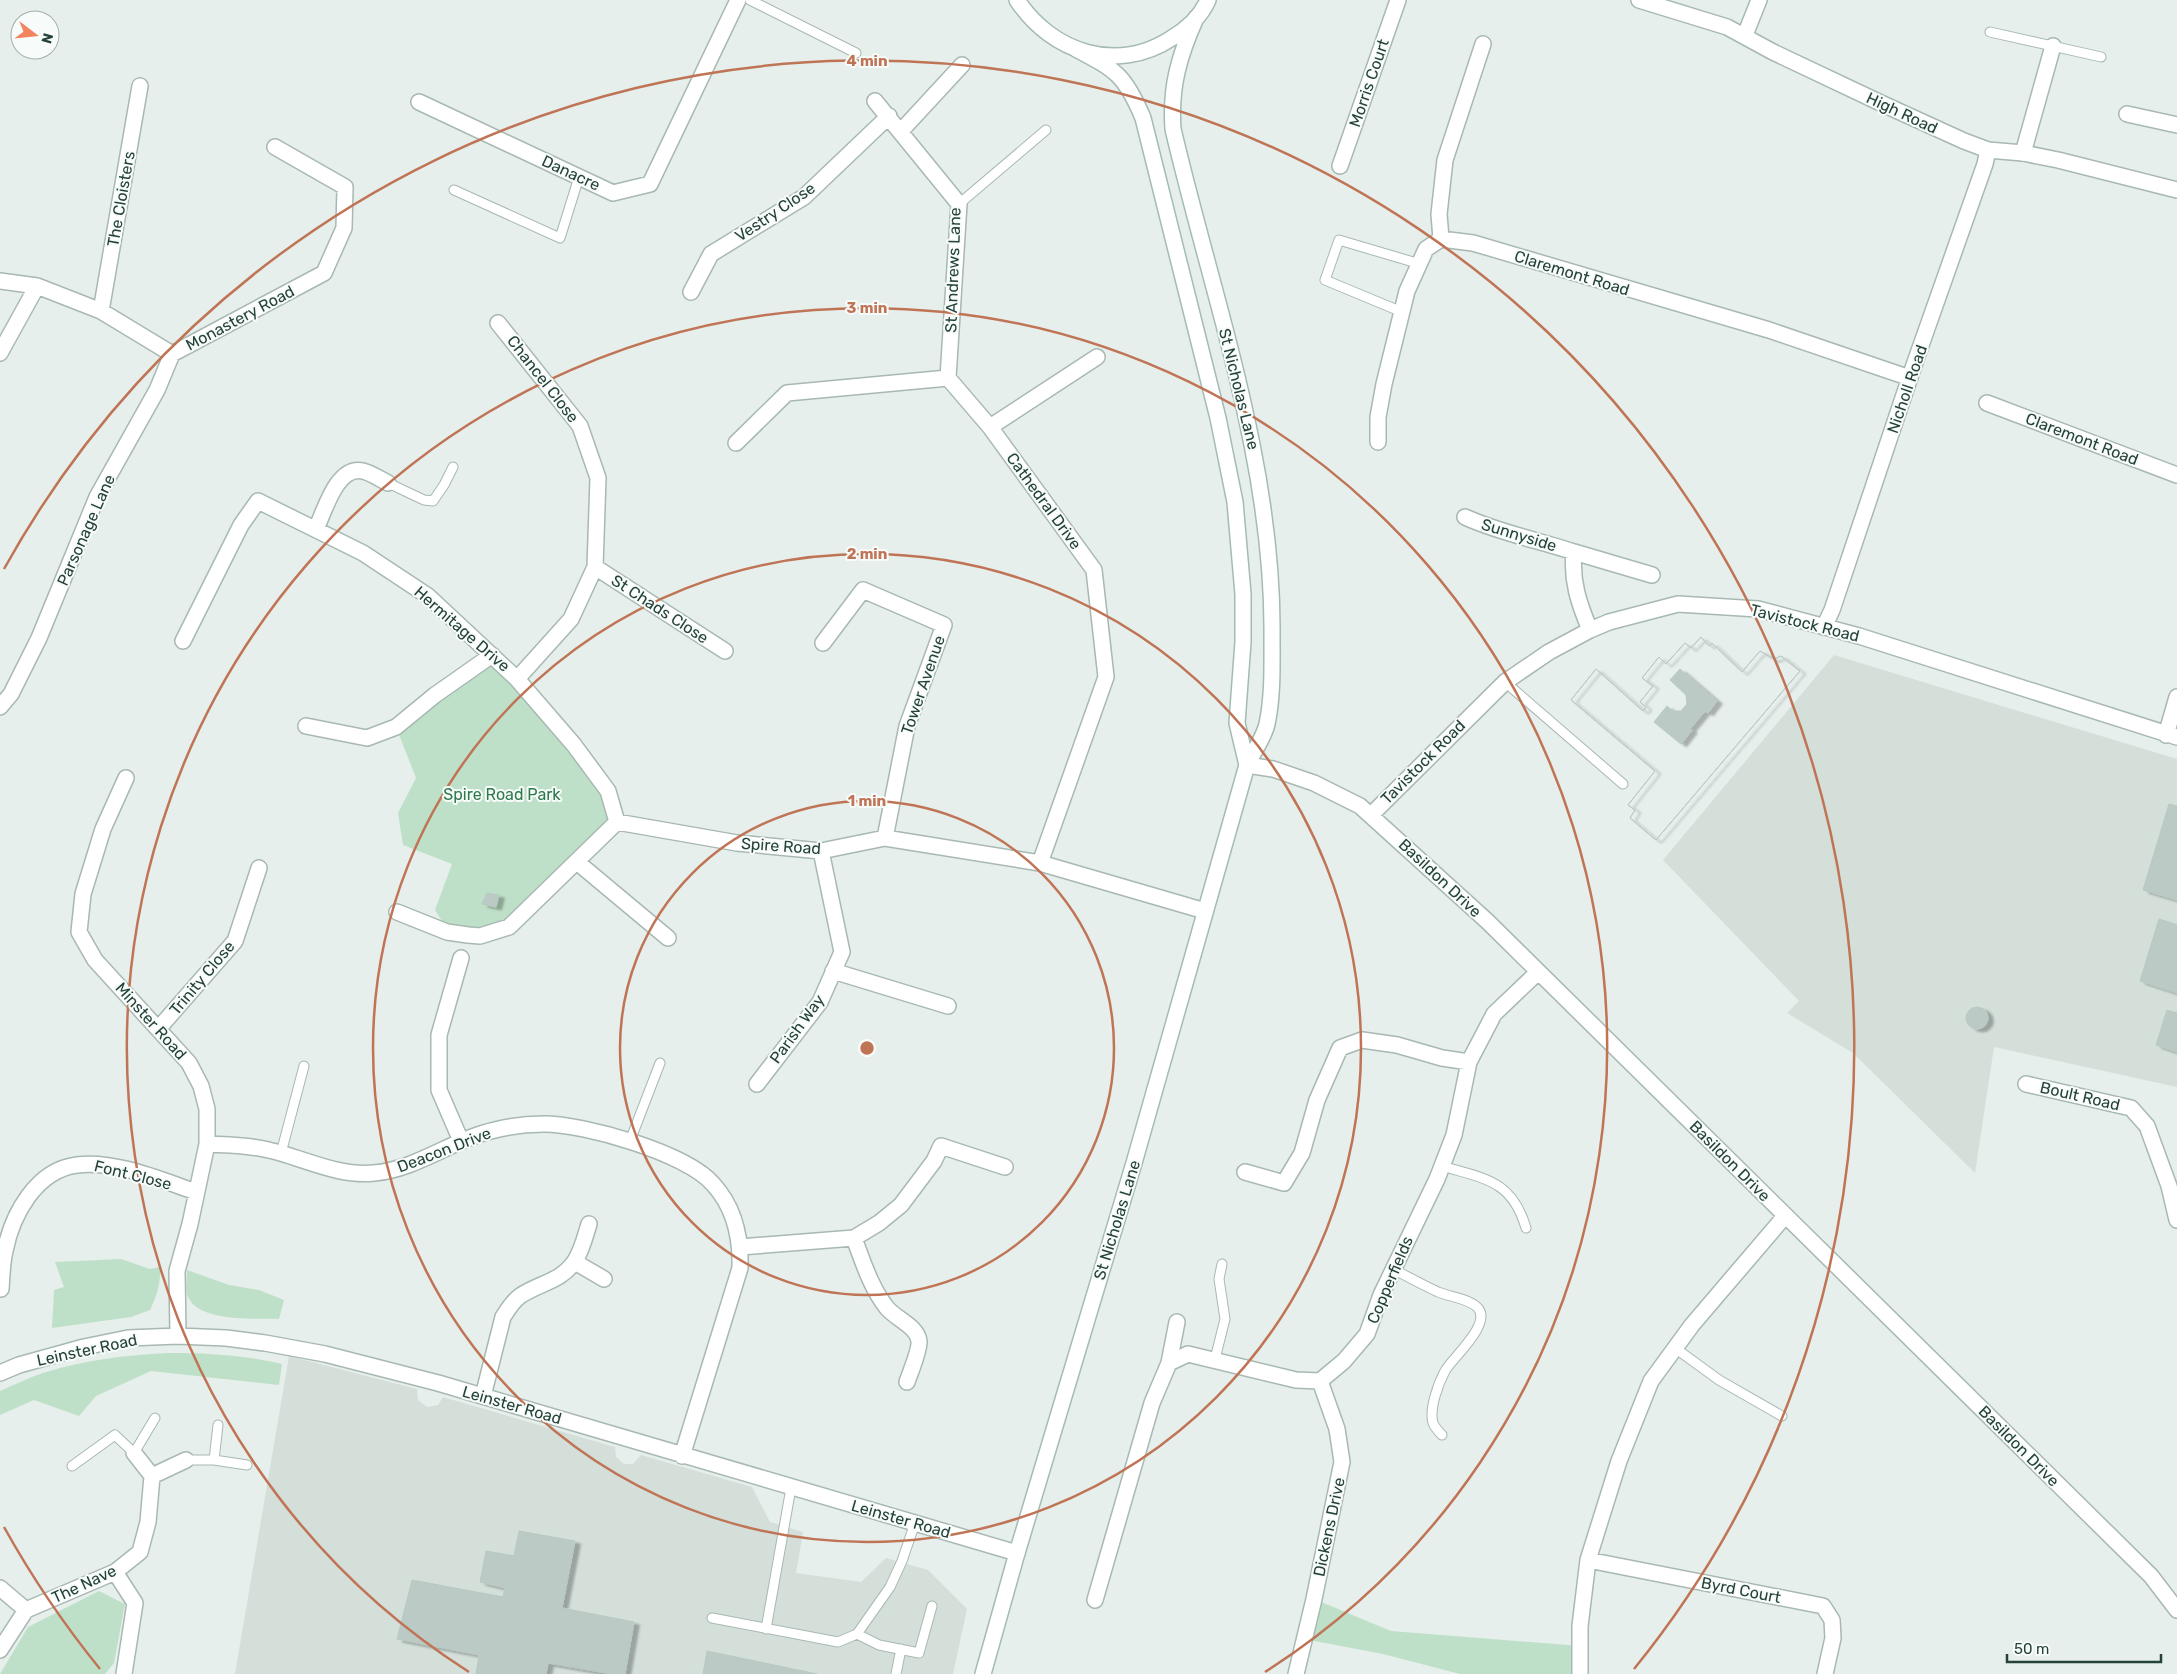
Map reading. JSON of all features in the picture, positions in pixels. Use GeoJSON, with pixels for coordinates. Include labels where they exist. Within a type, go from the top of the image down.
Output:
{"type":"FeatureCollection","features":[{"type":"Feature","properties":{"kind":"street","name":"Danacre"},"geometry":{"type":"LineString","coordinates":[[419,102],[614,193],[650,184],[738,0]]}},
{"type":"Feature","properties":{"kind":"street"},"geometry":{"type":"LineString","coordinates":[[1010,0],[1020,6],[1046,32],[1076,49],[1114,57],[1132,56],[1157,48],[1178,35],[1205,7]]}},
{"type":"Feature","properties":{"kind":"street","name":"Morris Court"},"geometry":{"type":"LineString","coordinates":[[1340,166],[1398,0]]}},
{"type":"Feature","properties":{"kind":"street","name":"High Road"},"geometry":{"type":"LineString","coordinates":[[1639,0],[1727,27],[1797,63],[1964,141],[1988,150],[2022,153],[2058,160],[2177,190]]}},
{"type":"Feature","properties":{"kind":"street"},"geometry":{"type":"LineString","coordinates":[[1745,35],[1759,0]]}},
{"type":"Feature","properties":{"kind":"street","name":"St Nicholas Lane"},"geometry":{"type":"LineString","coordinates":[[983,1674],[1017,1553],[1134,1163],[1247,765],[1267,725],[1272,665],[1273,606],[1268,543],[1254,454],[1173,129],[1173,89],[1179,61],[1205,7]]}},
{"type":"Feature","properties":{"kind":"street"},"geometry":{"type":"LineString","coordinates":[[1378,442],[1378,417],[1384,384],[1407,291],[1426,249],[1442,239],[1439,214],[1445,160],[1484,44]]}},
{"type":"Feature","properties":{"kind":"street"},"geometry":{"type":"LineString","coordinates":[[2022,153],[2053,46]]}},
{"type":"Feature","properties":{"kind":"street","name":"St Nicholas Lane"},"geometry":{"type":"LineString","coordinates":[[1076,49],[1104,64],[1125,81],[1143,118],[1218,418],[1234,502],[1243,594],[1243,642],[1237,723],[1247,765]]}},
{"type":"Feature","properties":{"kind":"street"},"geometry":{"type":"LineString","coordinates":[[901,131],[962,65]]}},
{"type":"Feature","properties":{"kind":"street","name":"The Cloisters"},"geometry":{"type":"LineString","coordinates":[[102,311],[140,86]]}},
{"type":"Feature","properties":{"kind":"street","name":"St Andrews Lane"},"geometry":{"type":"LineString","coordinates":[[875,101],[959,204],[948,378]]}},
{"type":"Feature","properties":{"kind":"street"},"geometry":{"type":"LineString","coordinates":[[2127,114],[2177,125]]}},
{"type":"Feature","properties":{"kind":"street","name":"Vestry Close"},"geometry":{"type":"LineString","coordinates":[[691,292],[711,254],[804,196],[889,116]]}},
{"type":"Feature","properties":{"kind":"street","name":"Monastery Road"},"geometry":{"type":"LineString","coordinates":[[0,281],[36,286],[102,311],[172,354],[324,273],[344,228],[345,187],[275,147]]}},
{"type":"Feature","properties":{"kind":"street","name":"Nicholl Road"},"geometry":{"type":"LineString","coordinates":[[1824,627],[1832,610],[1910,378],[1985,164],[1988,150]]}},
{"type":"Feature","properties":{"kind":"street","name":"Claremont Road"},"geometry":{"type":"LineString","coordinates":[[1442,239],[1473,243],[1769,330],[1910,378]]}},
{"type":"Feature","properties":{"kind":"street"},"geometry":{"type":"LineString","coordinates":[[0,353],[36,286]]}},
{"type":"Feature","properties":{"kind":"street","name":"Chancel Close"},"geometry":{"type":"LineString","coordinates":[[498,323],[580,426],[598,478],[595,567],[571,619],[517,678]]}},
{"type":"Feature","properties":{"kind":"street","name":"Parsonage Lane"},"geometry":{"type":"LineString","coordinates":[[0,707],[11,694],[39,638],[98,497],[157,390],[172,354]]}},
{"type":"Feature","properties":{"kind":"street"},"geometry":{"type":"LineString","coordinates":[[990,427],[1097,357]]}},
{"type":"Feature","properties":{"kind":"street"},"geometry":{"type":"LineString","coordinates":[[736,443],[787,393],[948,378]]}},
{"type":"Feature","properties":{"kind":"street","name":"Cathedral Drive"},"geometry":{"type":"LineString","coordinates":[[948,378],[990,427],[1094,570],[1106,677],[1040,863]]}},
{"type":"Feature","properties":{"kind":"street","name":"Claremont Road"},"geometry":{"type":"LineString","coordinates":[[1987,403],[2177,475]]}},
{"type":"Feature","properties":{"kind":"street"},"geometry":{"type":"LineString","coordinates":[[316,529],[336,485],[344,475],[354,471],[363,471],[388,483]]}},
{"type":"Feature","properties":{"kind":"street","name":"Hermitage Drive"},"geometry":{"type":"LineString","coordinates":[[183,641],[242,525],[258,501],[363,553],[428,596],[517,678],[574,745],[608,790],[617,822]]}},
{"type":"Feature","properties":{"kind":"street","name":"Sunnyside"},"geometry":{"type":"LineString","coordinates":[[1465,517],[1481,524],[1652,575]]}},
{"type":"Feature","properties":{"kind":"street","name":"Sunnyside"},"geometry":{"type":"LineString","coordinates":[[1574,552],[1572,571],[1576,595],[1590,630]]}},
{"type":"Feature","properties":{"kind":"street","name":"St Chads Close"},"geometry":{"type":"LineString","coordinates":[[595,567],[725,651]]}},
{"type":"Feature","properties":{"kind":"street","name":"Tower Avenue"},"geometry":{"type":"LineString","coordinates":[[823,643],[863,590],[944,626],[907,726],[885,838]]}},
{"type":"Feature","properties":{"kind":"street","name":"Tavistock Road"},"geometry":{"type":"LineString","coordinates":[[1371,815],[1505,682],[1549,652],[1590,630],[1608,622],[1678,604],[1758,609],[1824,627],[2053,697],[2172,736]]}},
{"type":"Feature","properties":{"kind":"street"},"geometry":{"type":"LineString","coordinates":[[306,726],[367,738],[396,727],[434,695],[492,655]]}},
{"type":"Feature","properties":{"kind":"street"},"geometry":{"type":"LineString","coordinates":[[2172,736],[2177,697]]}},
{"type":"Feature","properties":{"kind":"street","name":"Basildon Drive"},"geometry":{"type":"LineString","coordinates":[[1247,765],[1272,769],[1314,783],[1360,806],[1371,815],[1487,921],[1537,973],[2151,1576],[2177,1608]]}},
{"type":"Feature","properties":{"kind":"street","name":"Minster Road"},"geometry":{"type":"LineString","coordinates":[[126,778],[103,829],[83,894],[79,932],[95,960],[160,1028],[190,1063],[201,1086],[207,1109],[207,1144],[190,1224],[176,1271],[178,1336]]}},
{"type":"Feature","properties":{"kind":"street"},"geometry":{"type":"LineString","coordinates":[[397,912],[446,932],[480,936],[509,927],[617,822]]}},
{"type":"Feature","properties":{"kind":"street","name":"Spire Road"},"geometry":{"type":"LineString","coordinates":[[617,822],[737,843],[821,851],[885,838],[1040,863],[1205,911]]}},
{"type":"Feature","properties":{"kind":"street","name":"Parish Way"},"geometry":{"type":"LineString","coordinates":[[757,1084],[820,1002],[842,952],[821,851]]}},
{"type":"Feature","properties":{"kind":"street"},"geometry":{"type":"LineString","coordinates":[[577,862],[668,938]]}},
{"type":"Feature","properties":{"kind":"street","name":"Trinity Close"},"geometry":{"type":"LineString","coordinates":[[160,1028],[235,941],[259,868]]}},
{"type":"Feature","properties":{"kind":"street"},"geometry":{"type":"LineString","coordinates":[[461,958],[439,1035],[439,1090],[461,1141]]}},
{"type":"Feature","properties":{"kind":"street"},"geometry":{"type":"LineString","coordinates":[[833,971],[948,1006]]}},
{"type":"Feature","properties":{"kind":"street","name":"Copperfields"},"geometry":{"type":"LineString","coordinates":[[1320,1381],[1344,1361],[1366,1334],[1442,1166],[1454,1135],[1469,1062],[1494,1014],[1537,973]]}},
{"type":"Feature","properties":{"kind":"street"},"geometry":{"type":"LineString","coordinates":[[1246,1172],[1284,1183],[1302,1153],[1317,1100],[1340,1048],[1362,1040],[1397,1045],[1442,1058],[1469,1062]]}},
{"type":"Feature","properties":{"kind":"street","name":"Boult Road"},"geometry":{"type":"LineString","coordinates":[[2026,1084],[2131,1108],[2147,1126],[2168,1186],[2177,1220]]}},
{"type":"Feature","properties":{"kind":"street","name":"Deacon Drive"},"geometry":{"type":"LineString","coordinates":[[207,1144],[263,1148],[351,1174],[374,1173],[404,1167],[461,1141],[494,1130],[545,1124],[572,1127],[630,1141],[694,1168],[713,1183],[726,1201],[736,1223],[740,1246],[740,1268],[682,1456]]}},
{"type":"Feature","properties":{"kind":"street"},"geometry":{"type":"LineString","coordinates":[[740,1246],[854,1238],[879,1223],[901,1205],[934,1161],[942,1146],[1005,1167]]}},
{"type":"Feature","properties":{"kind":"street","name":"Font Close"},"geometry":{"type":"LineString","coordinates":[[2,1289],[4,1251],[20,1207],[42,1181],[58,1171],[76,1165],[111,1167],[142,1174],[196,1192]]}},
{"type":"Feature","properties":{"kind":"street"},"geometry":{"type":"LineString","coordinates":[[1580,1674],[1580,1626],[1588,1560],[1619,1461],[1652,1381],[1675,1348],[1727,1282],[1785,1216]]}},
{"type":"Feature","properties":{"kind":"street"},"geometry":{"type":"LineString","coordinates":[[483,1396],[503,1317],[509,1307],[520,1296],[548,1284],[575,1262],[589,1224]]}},
{"type":"Feature","properties":{"kind":"street"},"geometry":{"type":"LineString","coordinates":[[854,1238],[877,1293],[888,1309],[917,1334],[920,1343],[907,1382]]}},
{"type":"Feature","properties":{"kind":"street"},"geometry":{"type":"LineString","coordinates":[[575,1262],[604,1279]]}},
{"type":"Feature","properties":{"kind":"street"},"geometry":{"type":"LineString","coordinates":[[1095,1600],[1152,1403],[1170,1363],[1177,1322]]}},
{"type":"Feature","properties":{"kind":"street","name":"Leinster Road"},"geometry":{"type":"LineString","coordinates":[[0,1373],[19,1365],[128,1338],[178,1336],[226,1338],[324,1354],[483,1396],[1017,1553]]}},
{"type":"Feature","properties":{"kind":"street"},"geometry":{"type":"LineString","coordinates":[[1170,1363],[1188,1354],[1296,1380],[1320,1381]]}},
{"type":"Feature","properties":{"kind":"street","name":"Dickens Drive"},"geometry":{"type":"LineString","coordinates":[[1296,1674],[1314,1599],[1342,1462],[1337,1429],[1320,1381]]}},
{"type":"Feature","properties":{"kind":"street"},"geometry":{"type":"LineString","coordinates":[[134,1453],[152,1476],[186,1460]]}},
{"type":"Feature","properties":{"kind":"street","name":"The Nave"},"geometry":{"type":"LineString","coordinates":[[26,1610],[115,1572],[140,1552],[148,1522],[152,1476]]}},
{"type":"Feature","properties":{"kind":"street","name":"Byrd Court"},"geometry":{"type":"LineString","coordinates":[[1588,1560],[1823,1606],[1832,1620],[1833,1638],[1825,1674]]}},
{"type":"Feature","properties":{"kind":"street"},"geometry":{"type":"LineString","coordinates":[[115,1572],[135,1603],[124,1674]]}},
{"type":"Feature","properties":{"kind":"street"},"geometry":{"type":"LineString","coordinates":[[0,1588],[26,1610],[0,1650]]}},
{"type":"Feature","properties":{"kind":"lane"},"geometry":{"type":"LineString","coordinates":[[750,0],[856,53]]}},
{"type":"Feature","properties":{"kind":"lane"},"geometry":{"type":"LineString","coordinates":[[1990,32],[2101,57]]}},
{"type":"Feature","properties":{"kind":"lane"},"geometry":{"type":"LineString","coordinates":[[959,204],[1046,130]]}},
{"type":"Feature","properties":{"kind":"lane"},"geometry":{"type":"LineString","coordinates":[[454,190],[560,238],[579,177]]}},
{"type":"Feature","properties":{"kind":"lane"},"geometry":{"type":"LineString","coordinates":[[1402,312],[1325,280],[1339,240],[1420,264]]}},
{"type":"Feature","properties":{"kind":"lane"},"geometry":{"type":"LineString","coordinates":[[388,483],[424,500],[433,501],[453,467]]}},
{"type":"Feature","properties":{"kind":"lane"},"geometry":{"type":"LineString","coordinates":[[1505,682],[1623,784]]}},
{"type":"Feature","properties":{"kind":"lane"},"geometry":{"type":"LineString","coordinates":[[630,1141],[660,1063]]}},
{"type":"Feature","properties":{"kind":"lane"},"geometry":{"type":"LineString","coordinates":[[281,1153],[304,1066]]}},
{"type":"Feature","properties":{"kind":"lane"},"geometry":{"type":"LineString","coordinates":[[1442,1166],[1492,1182],[1507,1191],[1521,1211],[1526,1228]]}},
{"type":"Feature","properties":{"kind":"lane"},"geometry":{"type":"LineString","coordinates":[[1215,1359],[1225,1319],[1219,1279],[1222,1264]]}},
{"type":"Feature","properties":{"kind":"lane"},"geometry":{"type":"LineString","coordinates":[[1394,1269],[1440,1293],[1471,1304],[1478,1308],[1481,1313],[1479,1326],[1472,1339],[1445,1370],[1440,1383],[1432,1413],[1433,1422],[1442,1435]]}},
{"type":"Feature","properties":{"kind":"lane"},"geometry":{"type":"LineString","coordinates":[[1675,1348],[1719,1380],[1782,1416]]}},
{"type":"Feature","properties":{"kind":"lane"},"geometry":{"type":"LineString","coordinates":[[72,1466],[115,1435],[134,1453],[155,1418]]}},
{"type":"Feature","properties":{"kind":"lane"},"geometry":{"type":"LineString","coordinates":[[214,1460],[218,1425]]}},
{"type":"Feature","properties":{"kind":"lane"},"geometry":{"type":"LineString","coordinates":[[186,1460],[214,1460],[247,1465]]}},
{"type":"Feature","properties":{"kind":"lane"},"geometry":{"type":"LineString","coordinates":[[766,1629],[791,1488]]}},
{"type":"Feature","properties":{"kind":"lane"},"geometry":{"type":"LineString","coordinates":[[712,1618],[838,1642],[857,1634],[890,1587],[902,1561],[915,1523]]}},
{"type":"Feature","properties":{"kind":"lane"},"geometry":{"type":"LineString","coordinates":[[857,1634],[879,1645],[919,1653],[932,1606]]}},
{"type":"Feature","properties":{"kind":"lane"},"geometry":{"type":"LineString","coordinates":[[896,1674],[901,1649]]}},
{"type":"Feature","properties":{"kind":"shaded area"},"geometry":{"type":"Polygon","coordinates":[[[1834,655],[2177,759],[2177,1087],[1994,1047],[1975,1173],[1853,1053],[1787,1013],[1799,1001],[1663,860],[1834,655]]]}},
{"type":"Feature","properties":{"kind":"shaded area"},"geometry":{"type":"Polygon","coordinates":[[[289,1356],[417,1389],[418,1400],[427,1407],[438,1405],[443,1397],[615,1447],[616,1457],[624,1464],[633,1464],[641,1455],[752,1487],[770,1522],[803,1532],[796,1573],[861,1582],[886,1558],[928,1570],[967,1609],[953,1674],[235,1674],[289,1356]]]}},
{"type":"Feature","properties":{"kind":"green space","name":"Spire Road Park"},"geometry":{"type":"Polygon","coordinates":[[[492,655],[608,790],[617,822],[509,927],[449,932],[435,910],[452,864],[403,845],[398,813],[416,778],[396,727],[492,655]]]}},
{"type":"Feature","properties":{"kind":"green space"},"geometry":{"type":"Polygon","coordinates":[[[121,1259],[150,1269],[160,1267],[158,1289],[150,1310],[131,1317],[52,1328],[54,1290],[64,1287],[55,1262],[121,1259]]]}},
{"type":"Feature","properties":{"kind":"green space"},"geometry":{"type":"Polygon","coordinates":[[[187,1270],[229,1285],[259,1290],[284,1300],[279,1319],[229,1317],[204,1311],[194,1305],[188,1297],[186,1288],[187,1270]]]}},
{"type":"Feature","properties":{"kind":"green space"},"geometry":{"type":"Polygon","coordinates":[[[168,1353],[225,1355],[254,1358],[282,1364],[279,1385],[151,1371],[96,1396],[79,1416],[34,1400],[0,1415],[0,1391],[37,1375],[89,1361],[168,1353]]]}},
{"type":"Feature","properties":{"kind":"green space"},"geometry":{"type":"Polygon","coordinates":[[[99,1591],[125,1604],[114,1663],[105,1674],[0,1674],[28,1627],[99,1591]]]}},
{"type":"Feature","properties":{"kind":"green space"},"geometry":{"type":"Polygon","coordinates":[[[1314,1599],[1391,1631],[1580,1646],[1580,1674],[1460,1674],[1383,1654],[1304,1639],[1314,1599]]]}},
{"type":"Feature","properties":{"kind":"building"},"geometry":{"type":"Polygon","coordinates":[[[1701,637],[1709,646],[1712,643],[1742,672],[1760,651],[1774,659],[1781,656],[1800,671],[1656,840],[1630,818],[1635,810],[1628,805],[1655,771],[1571,700],[1596,669],[1643,711],[1646,707],[1640,702],[1653,686],[1642,678],[1659,657],[1666,664],[1685,643],[1691,648],[1701,637]],[[1680,669],[1670,680],[1686,695],[1687,704],[1681,711],[1673,711],[1667,706],[1654,722],[1681,744],[1692,730],[1690,729],[1705,711],[1708,713],[1717,701],[1680,669]]]}},
{"type":"Feature","properties":{"kind":"building"},"geometry":{"type":"Polygon","coordinates":[[[1701,637],[1709,646],[1712,643],[1742,672],[1760,651],[1774,659],[1781,656],[1800,671],[1656,840],[1630,818],[1635,810],[1628,805],[1655,771],[1571,700],[1596,669],[1643,711],[1646,707],[1640,702],[1653,686],[1642,678],[1659,657],[1666,664],[1685,643],[1691,648],[1701,637]]]}},
{"type":"Feature","properties":{"kind":"building"},"geometry":{"type":"Polygon","coordinates":[[[2169,804],[2177,806],[2177,900],[2143,890],[2169,804]]]}},
{"type":"Feature","properties":{"kind":"building"},"geometry":{"type":"Polygon","coordinates":[[[487,893],[499,895],[496,907],[482,904],[487,893]]]}},
{"type":"Feature","properties":{"kind":"building"},"geometry":{"type":"Polygon","coordinates":[[[2159,919],[2177,925],[2177,993],[2140,981],[2159,919]]]}},
{"type":"Feature","properties":{"kind":"building"},"geometry":{"type":"Polygon","coordinates":[[[1977,1007],[1985,1010],[1988,1018],[1985,1026],[1977,1029],[1969,1026],[1966,1018],[1969,1010],[1977,1007]]]}},
{"type":"Feature","properties":{"kind":"building"},"geometry":{"type":"Polygon","coordinates":[[[2167,1010],[2177,1013],[2177,1052],[2156,1045],[2167,1010]]]}},
{"type":"Feature","properties":{"kind":"building"},"geometry":{"type":"Polygon","coordinates":[[[519,1531],[575,1541],[562,1608],[634,1622],[625,1674],[612,1674],[548,1663],[546,1674],[476,1674],[479,1655],[397,1639],[412,1580],[503,1597],[505,1588],[480,1582],[486,1551],[514,1556],[519,1531]]]}},
{"type":"Feature","properties":{"kind":"building"},"geometry":{"type":"Polygon","coordinates":[[[707,1651],[817,1674],[703,1674],[707,1651]]]}}]}
